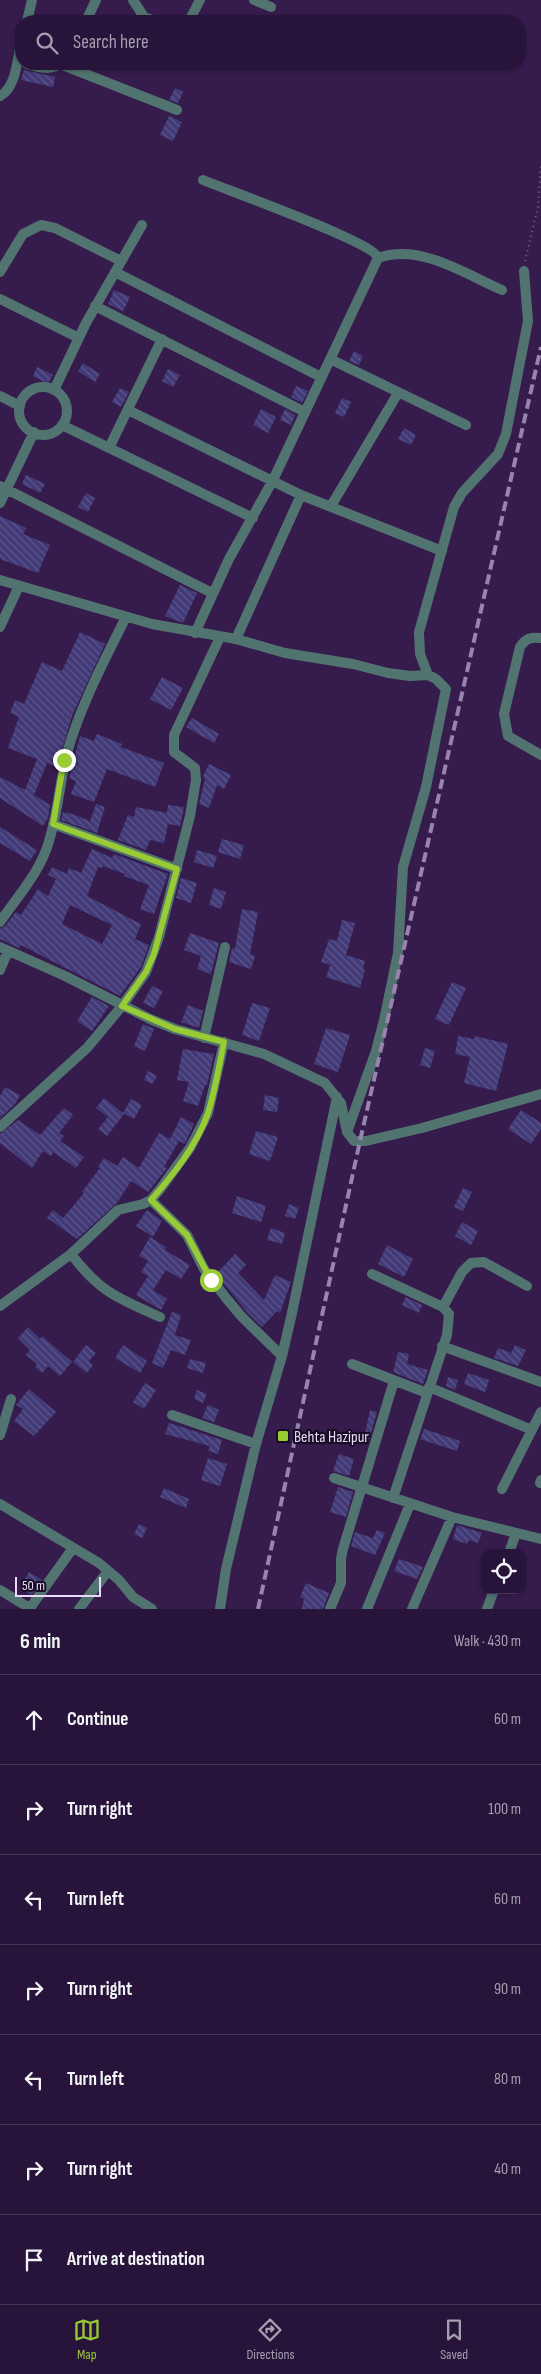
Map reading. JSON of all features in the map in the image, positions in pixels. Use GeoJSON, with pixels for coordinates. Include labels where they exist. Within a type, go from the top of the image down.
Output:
{"type":"FeatureCollection","features":[{"type":"Feature","properties":{"kind":"street"},"geometry":{"type":"LineString","coordinates":[[28,15],[32,0]]}},
{"type":"Feature","properties":{"kind":"street"},"geometry":{"type":"LineString","coordinates":[[89,15],[96,0]]}},
{"type":"Feature","properties":{"kind":"street"},"geometry":{"type":"LineString","coordinates":[[134,0],[143,15]]}},
{"type":"Feature","properties":{"kind":"street"},"geometry":{"type":"LineString","coordinates":[[192,15],[200,0]]}},
{"type":"Feature","properties":{"kind":"street"},"geometry":{"type":"LineString","coordinates":[[254,0],[271,7]]}},
{"type":"Feature","properties":{"kind":"street"},"geometry":{"type":"LineString","coordinates":[[0,96],[9,89],[18,70]]}},
{"type":"Feature","properties":{"kind":"street"},"geometry":{"type":"LineString","coordinates":[[75,70],[177,110]]}},
{"type":"Feature","properties":{"kind":"street"},"geometry":{"type":"LineString","coordinates":[[194,633],[212,593],[273,480],[378,258],[375,251],[340,234],[203,180]]}},
{"type":"Feature","properties":{"kind":"street"},"geometry":{"type":"LineString","coordinates":[[0,272],[23,234],[41,225],[54,228],[121,261]]}},
{"type":"Feature","properties":{"kind":"street"},"geometry":{"type":"LineString","coordinates":[[54,390],[95,306],[142,225]]}},
{"type":"Feature","properties":{"kind":"street"},"geometry":{"type":"LineString","coordinates":[[378,258],[397,253],[427,257],[502,290]]}},
{"type":"Feature","properties":{"kind":"street"},"geometry":{"type":"LineString","coordinates":[[428,675],[420,654],[419,632],[459,498],[498,454],[506,434],[528,322],[524,271]]}},
{"type":"Feature","properties":{"kind":"street"},"geometry":{"type":"LineString","coordinates":[[115,272],[321,377]]}},
{"type":"Feature","properties":{"kind":"street"},"geometry":{"type":"LineString","coordinates":[[0,299],[79,338]]}},
{"type":"Feature","properties":{"kind":"street"},"geometry":{"type":"LineString","coordinates":[[95,306],[305,412]]}},
{"type":"Feature","properties":{"kind":"street"},"geometry":{"type":"LineString","coordinates":[[109,448],[162,339]]}},
{"type":"Feature","properties":{"kind":"street"},"geometry":{"type":"LineString","coordinates":[[330,359],[466,425]]}},
{"type":"Feature","properties":{"kind":"street"},"geometry":{"type":"LineString","coordinates":[[43,387],[54,390],[63,397],[66,404],[66,419],[62,425],[50,434],[34,432],[22,421],[20,406],[23,398],[35,388],[43,387]]}},
{"type":"Feature","properties":{"kind":"street"},"geometry":{"type":"LineString","coordinates":[[331,506],[398,393]]}},
{"type":"Feature","properties":{"kind":"street"},"geometry":{"type":"LineString","coordinates":[[0,396],[20,406]]}},
{"type":"Feature","properties":{"kind":"street"},"geometry":{"type":"LineString","coordinates":[[128,410],[301,495],[442,551]]}},
{"type":"Feature","properties":{"kind":"street"},"geometry":{"type":"LineString","coordinates":[[62,425],[253,518]]}},
{"type":"Feature","properties":{"kind":"street"},"geometry":{"type":"LineString","coordinates":[[0,503],[4,488],[34,432]]}},
{"type":"Feature","properties":{"kind":"street"},"geometry":{"type":"LineString","coordinates":[[4,488],[212,593]]}},
{"type":"Feature","properties":{"kind":"street"},"geometry":{"type":"LineString","coordinates":[[236,640],[301,495]]}},
{"type":"Feature","properties":{"kind":"street"},"geometry":{"type":"LineString","coordinates":[[0,580],[126,617],[194,633],[236,640],[285,653],[353,664],[388,673],[410,676],[428,675],[436,679],[446,689],[426,787],[403,867],[398,954],[382,1028],[376,1051],[347,1132]]}},
{"type":"Feature","properties":{"kind":"street"},"geometry":{"type":"LineString","coordinates":[[0,627],[19,586]]}},
{"type":"Feature","properties":{"kind":"street"},"geometry":{"type":"LineString","coordinates":[[0,922],[43,858],[53,824],[64,760],[72,735],[101,668],[126,617]]}},
{"type":"Feature","properties":{"kind":"street"},"geometry":{"type":"LineString","coordinates":[[0,1127],[87,1048],[122,1006],[146,972],[154,954],[177,869],[196,780],[194,768],[174,752],[174,735],[220,637]]}},
{"type":"Feature","properties":{"kind":"street"},"geometry":{"type":"LineString","coordinates":[[541,638],[525,640],[520,647],[504,714],[508,736],[541,754]]}},
{"type":"Feature","properties":{"kind":"street"},"geometry":{"type":"LineString","coordinates":[[53,824],[177,869]]}},
{"type":"Feature","properties":{"kind":"street"},"geometry":{"type":"LineString","coordinates":[[204,1038],[225,947]]}},
{"type":"Feature","properties":{"kind":"street"},"geometry":{"type":"LineString","coordinates":[[0,970],[4,949],[65,976],[122,1006],[175,1029],[264,1054],[317,1079],[325,1083],[337,1096],[344,1111],[347,1132],[354,1141],[366,1141],[496,1108],[541,1094]]}},
{"type":"Feature","properties":{"kind":"street"},"geometry":{"type":"LineString","coordinates":[[0,1306],[71,1254],[118,1210],[143,1204],[151,1200],[180,1162],[208,1113],[224,1042]]}},
{"type":"Feature","properties":{"kind":"street"},"geometry":{"type":"LineString","coordinates":[[220,1609],[226,1569],[256,1444],[282,1356],[337,1096]]}},
{"type":"Feature","properties":{"kind":"street"},"geometry":{"type":"LineString","coordinates":[[151,1200],[187,1235],[204,1269],[226,1298],[242,1317],[282,1356]]}},
{"type":"Feature","properties":{"kind":"street"},"geometry":{"type":"LineString","coordinates":[[71,1254],[98,1286],[113,1296],[160,1317]]}},
{"type":"Feature","properties":{"kind":"street"},"geometry":{"type":"LineString","coordinates":[[443,1307],[462,1272],[472,1263],[484,1262],[527,1286]]}},
{"type":"Feature","properties":{"kind":"street"},"geometry":{"type":"LineString","coordinates":[[372,1274],[443,1307],[448,1310],[450,1319],[449,1328],[394,1498]]}},
{"type":"Feature","properties":{"kind":"street"},"geometry":{"type":"LineString","coordinates":[[442,1346],[541,1382]]}},
{"type":"Feature","properties":{"kind":"street"},"geometry":{"type":"LineString","coordinates":[[352,1364],[394,1381],[428,1390],[532,1430]]}},
{"type":"Feature","properties":{"kind":"street"},"geometry":{"type":"LineString","coordinates":[[330,1609],[341,1583],[341,1559],[394,1381]]}},
{"type":"Feature","properties":{"kind":"street"},"geometry":{"type":"LineString","coordinates":[[0,1434],[11,1399]]}},
{"type":"Feature","properties":{"kind":"street"},"geometry":{"type":"LineString","coordinates":[[502,1489],[541,1412]]}},
{"type":"Feature","properties":{"kind":"street"},"geometry":{"type":"LineString","coordinates":[[172,1415],[256,1444]]}},
{"type":"Feature","properties":{"kind":"street"},"geometry":{"type":"LineString","coordinates":[[334,1478],[452,1517],[541,1539]]}},
{"type":"Feature","properties":{"kind":"street"},"geometry":{"type":"LineString","coordinates":[[0,1504],[108,1570],[133,1597],[152,1609]]}},
{"type":"Feature","properties":{"kind":"street"},"geometry":{"type":"LineString","coordinates":[[367,1609],[410,1504]]}},
{"type":"Feature","properties":{"kind":"street"},"geometry":{"type":"LineString","coordinates":[[412,1609],[452,1517]]}},
{"type":"Feature","properties":{"kind":"street"},"geometry":{"type":"LineString","coordinates":[[510,1549],[516,1533]]}},
{"type":"Feature","properties":{"kind":"street"},"geometry":{"type":"LineString","coordinates":[[0,1590],[31,1609],[73,1548]]}},
{"type":"Feature","properties":{"kind":"street"},"geometry":{"type":"LineString","coordinates":[[80,1609],[108,1570]]}},
{"type":"Feature","properties":{"kind":"street"},"geometry":{"type":"LineString","coordinates":[[487,1609],[493,1594]]}},
{"type":"Feature","properties":{"kind":"path"},"geometry":{"type":"LineString","coordinates":[[524,271],[525,254],[538,207],[541,163]]}},
{"type":"Feature","properties":{"kind":"building"},"geometry":{"type":"Polygon","coordinates":[[[24,70],[55,77],[53,87],[21,80],[24,70]]]}},
{"type":"Feature","properties":{"kind":"building"},"geometry":{"type":"Polygon","coordinates":[[[175,88],[183,92],[178,103],[169,100],[175,88]]]}},
{"type":"Feature","properties":{"kind":"building"},"geometry":{"type":"Polygon","coordinates":[[[169,116],[182,122],[173,141],[160,135],[169,116]]]}},
{"type":"Feature","properties":{"kind":"building"},"geometry":{"type":"Polygon","coordinates":[[[114,290],[130,297],[123,311],[108,304],[114,290]]]}},
{"type":"Feature","properties":{"kind":"building"},"geometry":{"type":"Polygon","coordinates":[[[354,351],[363,356],[359,365],[349,361],[354,351]]]}},
{"type":"Feature","properties":{"kind":"building"},"geometry":{"type":"Polygon","coordinates":[[[83,363],[100,374],[95,382],[78,371],[83,363]]]}},
{"type":"Feature","properties":{"kind":"building"},"geometry":{"type":"Polygon","coordinates":[[[37,367],[53,375],[48,384],[33,376],[37,367]]]}},
{"type":"Feature","properties":{"kind":"building"},"geometry":{"type":"Polygon","coordinates":[[[168,369],[180,375],[173,387],[162,381],[168,369]]]}},
{"type":"Feature","properties":{"kind":"building"},"geometry":{"type":"Polygon","coordinates":[[[296,386],[308,391],[302,403],[291,397],[296,386]]]}},
{"type":"Feature","properties":{"kind":"building"},"geometry":{"type":"Polygon","coordinates":[[[120,388],[129,392],[121,407],[112,402],[120,388]]]}},
{"type":"Feature","properties":{"kind":"building"},"geometry":{"type":"Polygon","coordinates":[[[342,398],[351,402],[344,417],[335,413],[342,398]]]}},
{"type":"Feature","properties":{"kind":"building"},"geometry":{"type":"Polygon","coordinates":[[[261,409],[276,417],[268,433],[253,425],[261,409]]]}},
{"type":"Feature","properties":{"kind":"building"},"geometry":{"type":"Polygon","coordinates":[[[285,409],[295,415],[291,425],[280,420],[285,409]]]}},
{"type":"Feature","properties":{"kind":"building"},"geometry":{"type":"Polygon","coordinates":[[[404,428],[416,435],[411,445],[398,439],[404,428]]]}},
{"type":"Feature","properties":{"kind":"building"},"geometry":{"type":"Polygon","coordinates":[[[26,475],[45,484],[40,493],[22,484],[26,475]]]}},
{"type":"Feature","properties":{"kind":"building"},"geometry":{"type":"Polygon","coordinates":[[[86,493],[95,498],[88,512],[78,507],[86,493]]]}},
{"type":"Feature","properties":{"kind":"building"},"geometry":{"type":"Polygon","coordinates":[[[0,516],[26,528],[23,534],[50,545],[38,573],[0,559],[0,516]]]}},
{"type":"Feature","properties":{"kind":"building"},"geometry":{"type":"Polygon","coordinates":[[[180,585],[197,593],[183,623],[165,616],[180,585]]]}},
{"type":"Feature","properties":{"kind":"building"},"geometry":{"type":"Polygon","coordinates":[[[80,632],[105,644],[72,716],[57,767],[47,763],[34,795],[50,805],[48,818],[43,826],[0,798],[0,777],[25,790],[37,759],[8,748],[19,717],[10,713],[15,700],[24,704],[42,662],[62,671],[80,632]]]}},
{"type":"Feature","properties":{"kind":"building"},"geometry":{"type":"Polygon","coordinates":[[[162,677],[183,688],[171,710],[150,699],[162,677]]]}},
{"type":"Feature","properties":{"kind":"building"},"geometry":{"type":"Polygon","coordinates":[[[192,718],[219,734],[214,743],[186,727],[192,718]]]}},
{"type":"Feature","properties":{"kind":"building"},"geometry":{"type":"Polygon","coordinates":[[[97,734],[122,744],[121,747],[164,763],[155,787],[107,769],[94,802],[71,794],[76,781],[69,778],[80,736],[94,741],[97,734]]]}},
{"type":"Feature","properties":{"kind":"building"},"geometry":{"type":"Polygon","coordinates":[[[209,764],[231,775],[224,789],[217,785],[209,808],[199,804],[205,779],[203,776],[209,764]]]}},
{"type":"Feature","properties":{"kind":"building"},"geometry":{"type":"Polygon","coordinates":[[[96,804],[105,807],[97,833],[61,820],[63,812],[66,814],[67,812],[90,821],[96,804]]]}},
{"type":"Feature","properties":{"kind":"building"},"geometry":{"type":"Polygon","coordinates":[[[168,805],[184,807],[180,826],[168,824],[164,843],[150,840],[146,850],[118,840],[128,815],[134,817],[136,807],[167,813],[168,805]]]}},
{"type":"Feature","properties":{"kind":"building"},"geometry":{"type":"Polygon","coordinates":[[[0,827],[37,850],[30,861],[0,843],[0,827]]]}},
{"type":"Feature","properties":{"kind":"building"},"geometry":{"type":"Polygon","coordinates":[[[222,839],[244,845],[240,859],[218,852],[222,839]]]}},
{"type":"Feature","properties":{"kind":"building"},"geometry":{"type":"Polygon","coordinates":[[[92,849],[110,857],[113,857],[114,854],[168,874],[154,914],[140,909],[149,885],[103,866],[102,868],[98,867],[87,896],[141,924],[135,939],[149,945],[141,967],[120,996],[21,945],[19,948],[0,939],[0,929],[5,926],[16,912],[21,915],[38,889],[48,896],[56,879],[48,875],[52,867],[67,874],[69,868],[81,873],[92,849]],[[70,905],[62,924],[102,944],[112,925],[70,905]]]}},
{"type":"Feature","properties":{"kind":"building"},"geometry":{"type":"Polygon","coordinates":[[[197,850],[217,856],[213,868],[194,862],[197,850]]]}},
{"type":"Feature","properties":{"kind":"building"},"geometry":{"type":"Polygon","coordinates":[[[181,878],[197,883],[191,903],[176,898],[181,878]]]}},
{"type":"Feature","properties":{"kind":"building"},"geometry":{"type":"Polygon","coordinates":[[[214,888],[226,892],[221,909],[209,905],[214,888]]]}},
{"type":"Feature","properties":{"kind":"building"},"geometry":{"type":"Polygon","coordinates":[[[242,909],[258,912],[250,954],[255,956],[251,969],[229,962],[232,948],[235,949],[242,909]]]}},
{"type":"Feature","properties":{"kind":"building"},"geometry":{"type":"Polygon","coordinates":[[[342,920],[355,923],[346,955],[365,961],[363,969],[365,970],[360,988],[326,977],[330,965],[321,962],[329,939],[337,941],[342,920]]]}},
{"type":"Feature","properties":{"kind":"building"},"geometry":{"type":"Polygon","coordinates":[[[190,933],[219,943],[211,974],[197,969],[201,956],[184,950],[190,933]]]}},
{"type":"Feature","properties":{"kind":"building"},"geometry":{"type":"Polygon","coordinates":[[[452,982],[466,988],[449,1025],[435,1019],[452,982]]]}},
{"type":"Feature","properties":{"kind":"building"},"geometry":{"type":"Polygon","coordinates":[[[152,986],[163,991],[154,1008],[143,1003],[152,986]]]}},
{"type":"Feature","properties":{"kind":"building"},"geometry":{"type":"Polygon","coordinates":[[[92,997],[109,1006],[92,1031],[77,1021],[92,997]]]}},
{"type":"Feature","properties":{"kind":"building"},"geometry":{"type":"Polygon","coordinates":[[[252,1003],[270,1008],[259,1041],[242,1035],[252,1003]]]}},
{"type":"Feature","properties":{"kind":"building"},"geometry":{"type":"Polygon","coordinates":[[[188,1005],[203,1011],[199,1028],[181,1022],[188,1005]]]}},
{"type":"Feature","properties":{"kind":"building"},"geometry":{"type":"Polygon","coordinates":[[[143,1024],[154,1029],[145,1051],[134,1046],[143,1024]]]}},
{"type":"Feature","properties":{"kind":"building"},"geometry":{"type":"Polygon","coordinates":[[[326,1028],[350,1035],[338,1072],[314,1064],[326,1028]]]}},
{"type":"Feature","properties":{"kind":"building"},"geometry":{"type":"Polygon","coordinates":[[[458,1036],[474,1039],[475,1036],[508,1044],[496,1091],[464,1083],[470,1057],[455,1054],[458,1036]]]}},
{"type":"Feature","properties":{"kind":"building"},"geometry":{"type":"Polygon","coordinates":[[[425,1048],[435,1051],[430,1068],[420,1065],[425,1048]]]}},
{"type":"Feature","properties":{"kind":"building"},"geometry":{"type":"Polygon","coordinates":[[[183,1049],[214,1054],[207,1085],[205,1085],[198,1106],[183,1101],[189,1082],[177,1080],[183,1049]]]}},
{"type":"Feature","properties":{"kind":"building"},"geometry":{"type":"Polygon","coordinates":[[[148,1071],[157,1076],[152,1084],[144,1080],[148,1071]]]}},
{"type":"Feature","properties":{"kind":"building"},"geometry":{"type":"Polygon","coordinates":[[[5,1087],[20,1095],[15,1104],[0,1118],[0,1096],[5,1087]]]}},
{"type":"Feature","properties":{"kind":"building"},"geometry":{"type":"Polygon","coordinates":[[[265,1095],[279,1098],[277,1112],[263,1110],[265,1095]]]}},
{"type":"Feature","properties":{"kind":"building"},"geometry":{"type":"Polygon","coordinates":[[[104,1098],[124,1114],[107,1136],[98,1129],[108,1117],[96,1108],[104,1098]]]}},
{"type":"Feature","properties":{"kind":"building"},"geometry":{"type":"Polygon","coordinates":[[[131,1099],[142,1105],[134,1119],[123,1113],[131,1099]]]}},
{"type":"Feature","properties":{"kind":"building"},"geometry":{"type":"Polygon","coordinates":[[[64,1108],[73,1115],[59,1133],[64,1136],[60,1141],[84,1157],[76,1168],[53,1152],[51,1156],[43,1151],[32,1168],[0,1143],[0,1134],[18,1120],[40,1135],[64,1108]]]}},
{"type":"Feature","properties":{"kind":"building"},"geometry":{"type":"Polygon","coordinates":[[[521,1110],[541,1123],[541,1129],[531,1144],[508,1129],[521,1110]]]}},
{"type":"Feature","properties":{"kind":"building"},"geometry":{"type":"Polygon","coordinates":[[[181,1117],[194,1124],[185,1144],[179,1141],[164,1167],[167,1168],[148,1192],[131,1181],[117,1203],[77,1239],[47,1218],[53,1210],[63,1218],[84,1193],[82,1192],[100,1168],[98,1167],[104,1158],[117,1166],[123,1157],[139,1168],[159,1133],[170,1139],[181,1117]]]}},
{"type":"Feature","properties":{"kind":"building"},"geometry":{"type":"Polygon","coordinates":[[[256,1131],[278,1137],[270,1161],[249,1154],[256,1131]]]}},
{"type":"Feature","properties":{"kind":"building"},"geometry":{"type":"Polygon","coordinates":[[[463,1188],[472,1192],[463,1211],[454,1207],[463,1188]]]}},
{"type":"Feature","properties":{"kind":"building"},"geometry":{"type":"Polygon","coordinates":[[[237,1196],[266,1206],[261,1222],[232,1213],[237,1196]]]}},
{"type":"Feature","properties":{"kind":"building"},"geometry":{"type":"Polygon","coordinates":[[[289,1204],[299,1208],[295,1219],[285,1216],[289,1204]]]}},
{"type":"Feature","properties":{"kind":"building"},"geometry":{"type":"Polygon","coordinates":[[[147,1210],[162,1221],[153,1237],[136,1226],[147,1210]]]}},
{"type":"Feature","properties":{"kind":"building"},"geometry":{"type":"Polygon","coordinates":[[[462,1222],[478,1231],[471,1245],[455,1236],[462,1222]]]}},
{"type":"Feature","properties":{"kind":"building"},"geometry":{"type":"Polygon","coordinates":[[[271,1228],[285,1233],[282,1244],[267,1240],[271,1228]]]}},
{"type":"Feature","properties":{"kind":"building"},"geometry":{"type":"Polygon","coordinates":[[[150,1237],[166,1247],[165,1250],[190,1265],[181,1279],[166,1270],[153,1290],[167,1299],[161,1310],[136,1295],[148,1276],[141,1272],[148,1261],[139,1256],[150,1237]]]}},
{"type":"Feature","properties":{"kind":"building"},"geometry":{"type":"Polygon","coordinates":[[[387,1245],[413,1259],[404,1277],[378,1264],[387,1245]]]}},
{"type":"Feature","properties":{"kind":"building"},"geometry":{"type":"Polygon","coordinates":[[[235,1254],[246,1265],[238,1273],[264,1300],[275,1275],[291,1282],[280,1313],[277,1311],[262,1327],[216,1274],[235,1254]]]}},
{"type":"Feature","properties":{"kind":"building"},"geometry":{"type":"Polygon","coordinates":[[[406,1297],[422,1305],[419,1313],[402,1305],[406,1297]]]}},
{"type":"Feature","properties":{"kind":"building"},"geometry":{"type":"Polygon","coordinates":[[[172,1312],[181,1315],[175,1335],[191,1340],[185,1355],[171,1350],[163,1368],[152,1363],[172,1312]]]}},
{"type":"Feature","properties":{"kind":"building"},"geometry":{"type":"Polygon","coordinates":[[[28,1327],[40,1339],[42,1336],[72,1362],[60,1376],[48,1366],[42,1373],[35,1367],[37,1364],[26,1355],[30,1350],[18,1338],[28,1327]]]}},
{"type":"Feature","properties":{"kind":"building"},"geometry":{"type":"Polygon","coordinates":[[[86,1345],[96,1353],[89,1361],[93,1365],[87,1373],[73,1362],[86,1345]]]}},
{"type":"Feature","properties":{"kind":"building"},"geometry":{"type":"Polygon","coordinates":[[[123,1345],[147,1361],[140,1373],[115,1358],[123,1345]]]}},
{"type":"Feature","properties":{"kind":"building"},"geometry":{"type":"Polygon","coordinates":[[[515,1345],[526,1350],[518,1366],[494,1358],[498,1348],[511,1353],[515,1345]]]}},
{"type":"Feature","properties":{"kind":"building"},"geometry":{"type":"Polygon","coordinates":[[[398,1352],[409,1354],[407,1364],[428,1370],[423,1384],[393,1372],[398,1352]]]}},
{"type":"Feature","properties":{"kind":"building"},"geometry":{"type":"Polygon","coordinates":[[[190,1359],[206,1363],[203,1373],[187,1368],[190,1359]]]}},
{"type":"Feature","properties":{"kind":"building"},"geometry":{"type":"Polygon","coordinates":[[[468,1373],[489,1380],[485,1392],[464,1384],[468,1373]]]}},
{"type":"Feature","properties":{"kind":"building"},"geometry":{"type":"Polygon","coordinates":[[[448,1377],[458,1380],[455,1390],[446,1386],[448,1377]]]}},
{"type":"Feature","properties":{"kind":"building"},"geometry":{"type":"Polygon","coordinates":[[[145,1383],[156,1390],[144,1409],[133,1402],[145,1383]]]}},
{"type":"Feature","properties":{"kind":"building"},"geometry":{"type":"Polygon","coordinates":[[[29,1389],[56,1412],[34,1436],[14,1421],[23,1409],[16,1405],[29,1389]]]}},
{"type":"Feature","properties":{"kind":"building"},"geometry":{"type":"Polygon","coordinates":[[[197,1390],[207,1394],[203,1403],[194,1399],[197,1390]]]}},
{"type":"Feature","properties":{"kind":"building"},"geometry":{"type":"Polygon","coordinates":[[[208,1405],[219,1410],[214,1422],[202,1418],[208,1405]]]}},
{"type":"Feature","properties":{"kind":"building"},"geometry":{"type":"Polygon","coordinates":[[[370,1410],[377,1412],[369,1440],[364,1439],[370,1410]]]}},
{"type":"Feature","properties":{"kind":"building"},"geometry":{"type":"Polygon","coordinates":[[[169,1423],[222,1440],[218,1454],[208,1451],[210,1446],[165,1434],[169,1423]]]}},
{"type":"Feature","properties":{"kind":"building"},"geometry":{"type":"Polygon","coordinates":[[[424,1429],[460,1441],[457,1451],[420,1439],[424,1429]]]}},
{"type":"Feature","properties":{"kind":"building"},"geometry":{"type":"Polygon","coordinates":[[[339,1454],[354,1459],[349,1476],[333,1471],[339,1454]]]}},
{"type":"Feature","properties":{"kind":"building"},"geometry":{"type":"Polygon","coordinates":[[[208,1458],[227,1464],[220,1486],[201,1480],[208,1458]]]}},
{"type":"Feature","properties":{"kind":"building"},"geometry":{"type":"Polygon","coordinates":[[[338,1487],[353,1492],[346,1517],[330,1512],[338,1487]]]}},
{"type":"Feature","properties":{"kind":"building"},"geometry":{"type":"Polygon","coordinates":[[[164,1488],[189,1499],[186,1508],[160,1497],[164,1488]]]}},
{"type":"Feature","properties":{"kind":"building"},"geometry":{"type":"Polygon","coordinates":[[[139,1524],[147,1528],[142,1538],[134,1534],[139,1524]]]}},
{"type":"Feature","properties":{"kind":"building"},"geometry":{"type":"Polygon","coordinates":[[[457,1525],[482,1533],[478,1543],[469,1540],[467,1544],[453,1539],[457,1525]]]}},
{"type":"Feature","properties":{"kind":"building"},"geometry":{"type":"Polygon","coordinates":[[[377,1530],[385,1533],[375,1555],[351,1546],[355,1532],[373,1538],[377,1530]]]}},
{"type":"Feature","properties":{"kind":"building"},"geometry":{"type":"Polygon","coordinates":[[[399,1559],[423,1567],[417,1579],[394,1571],[399,1559]]]}},
{"type":"Feature","properties":{"kind":"building"},"geometry":{"type":"Polygon","coordinates":[[[29,1572],[42,1580],[31,1595],[20,1588],[29,1572]]]}},
{"type":"Feature","properties":{"kind":"building"},"geometry":{"type":"Polygon","coordinates":[[[306,1583],[329,1593],[323,1609],[302,1609],[304,1599],[300,1597],[306,1583]]]}},
{"type":"Feature","properties":{"kind":"railway"},"geometry":{"type":"LineString","coordinates":[[258,1609],[360,1141],[541,347]]}},
{"type":"Feature","properties":{"kind":"place","name":"Behta Hazipur"},"geometry":{"type":"Point","coordinates":[283,1436]}},
{"type":"Feature","properties":{"kind":"route"},"geometry":{"type":"LineString","coordinates":[[64,760],[53,824],[177,869],[154,954],[146,972],[122,1006],[175,1029],[224,1042],[208,1113],[190,1148],[151,1200],[176,1222],[187,1235],[211,1280]]}}]}
